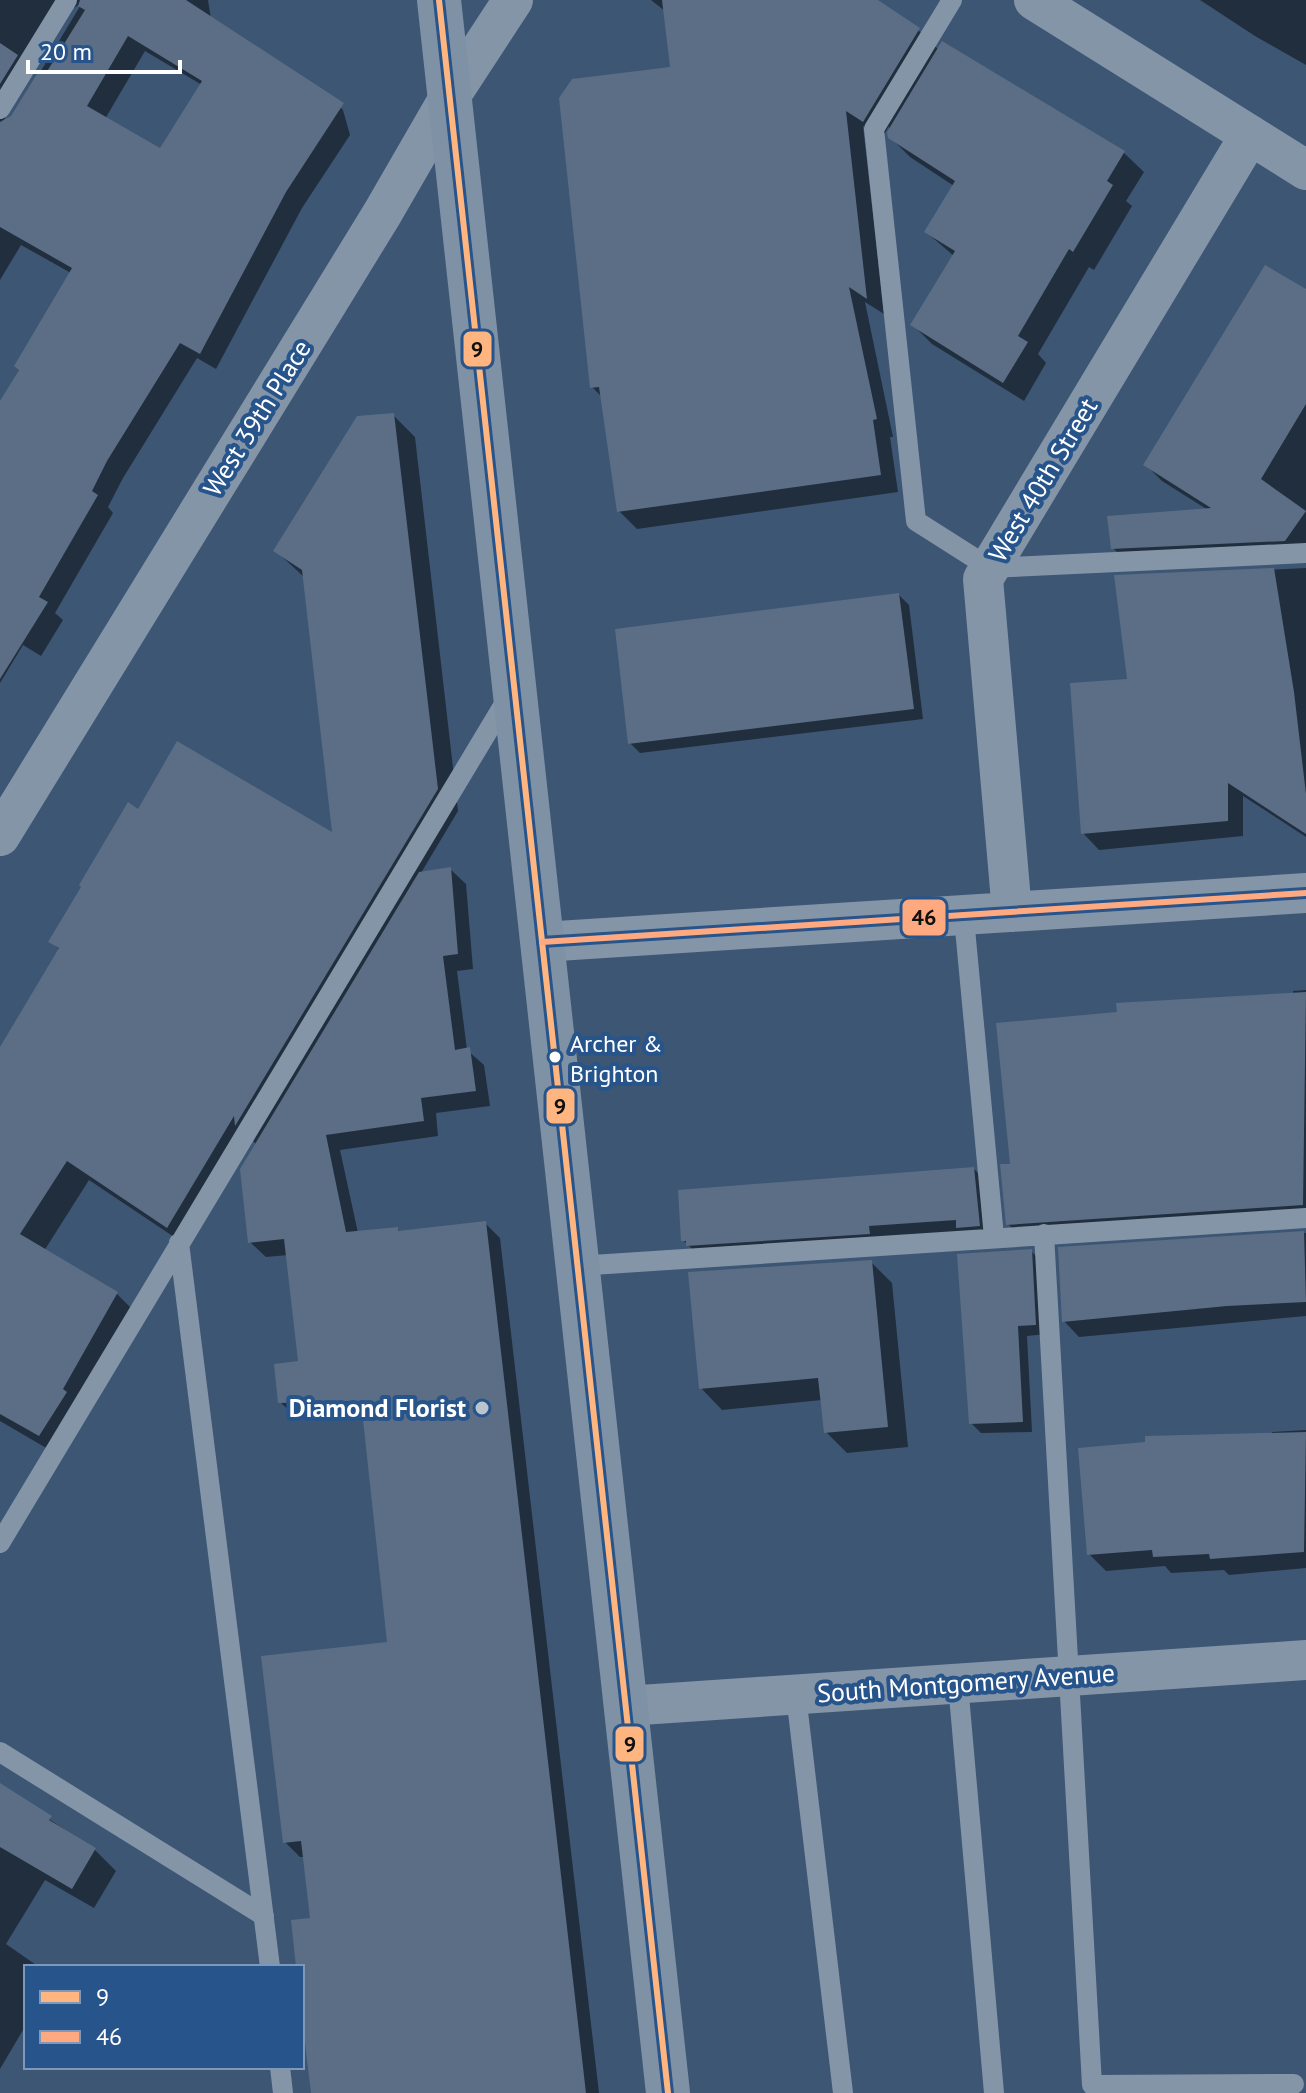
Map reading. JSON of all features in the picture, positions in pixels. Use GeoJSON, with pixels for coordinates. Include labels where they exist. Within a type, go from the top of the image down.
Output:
{"type":"FeatureCollection","features":[{"type":"Feature","properties":{"kind":"main road"},"geometry":{"type":"LineString","coordinates":[[439,0],[668,2093]]}},
{"type":"Feature","properties":{"kind":"street","name":"West 39th Place"},"geometry":{"type":"LineString","coordinates":[[0,836],[382,214],[449,98],[513,0]]}},
{"type":"Feature","properties":{"kind":"street"},"geometry":{"type":"LineString","coordinates":[[1034,0],[1306,170]]}},
{"type":"Feature","properties":{"kind":"street","name":"West 40th Street"},"geometry":{"type":"LineString","coordinates":[[1012,912],[983,579],[1250,135]]}},
{"type":"Feature","properties":{"kind":"street"},"geometry":{"type":"LineString","coordinates":[[542,942],[964,918],[1012,912],[1306,893]]}},
{"type":"Feature","properties":{"kind":"street","name":"South Montgomery Avenue"},"geometry":{"type":"LineString","coordinates":[[626,1706],[1306,1660]]}},
{"type":"Feature","properties":{"kind":"lane"},"geometry":{"type":"LineString","coordinates":[[0,109],[67,0]]}},
{"type":"Feature","properties":{"kind":"lane"},"geometry":{"type":"LineString","coordinates":[[952,0],[874,129],[916,521],[990,568],[1306,553]]}},
{"type":"Feature","properties":{"kind":"lane"},"geometry":{"type":"LineString","coordinates":[[0,1543],[514,687]]}},
{"type":"Feature","properties":{"kind":"lane"},"geometry":{"type":"LineString","coordinates":[[964,918],[994,1237]]}},
{"type":"Feature","properties":{"kind":"lane"},"geometry":{"type":"LineString","coordinates":[[577,1266],[1306,1218]]}},
{"type":"Feature","properties":{"kind":"lane"},"geometry":{"type":"LineString","coordinates":[[1044,1234],[1092,2085],[1294,2084]]}},
{"type":"Feature","properties":{"kind":"lane"},"geometry":{"type":"LineString","coordinates":[[179,1243],[270,1965]]}},
{"type":"Feature","properties":{"kind":"lane"},"geometry":{"type":"LineString","coordinates":[[958,1684],[994,2093]]}},
{"type":"Feature","properties":{"kind":"lane"},"geometry":{"type":"LineString","coordinates":[[796,1695],[843,2093]]}},
{"type":"Feature","properties":{"kind":"lane"},"geometry":{"type":"LineString","coordinates":[[0,1752],[264,1916]]}},
{"type":"Feature","properties":{"kind":"lane"},"geometry":{"type":"LineString","coordinates":[[280,2069],[283,2093]]}},
{"type":"Feature","properties":{"kind":"building"},"geometry":{"type":"Polygon","coordinates":[[[80,0],[186,0],[344,103],[286,192],[200,354],[180,343],[107,461],[92,491],[98,495],[39,597],[48,602],[0,679],[0,401],[19,370],[14,366],[72,268],[0,227],[0,122],[11,116],[40,69],[46,73],[85,10],[78,6],[80,0]],[[128,36],[87,106],[160,148],[202,81],[128,36]]]}},
{"type":"Feature","properties":{"kind":"building"},"geometry":{"type":"Polygon","coordinates":[[[662,0],[878,0],[920,28],[863,122],[846,111],[867,299],[849,287],[877,419],[873,420],[881,475],[617,512],[599,387],[590,388],[559,98],[572,79],[670,67],[662,0]]]}},
{"type":"Feature","properties":{"kind":"building"},"geometry":{"type":"Polygon","coordinates":[[[942,41],[1125,151],[1107,181],[1113,185],[1073,252],[1069,249],[1018,336],[1028,342],[1003,383],[910,325],[955,251],[924,232],[955,181],[888,138],[887,132],[942,41]]]}},
{"type":"Feature","properties":{"kind":"building"},"geometry":{"type":"Polygon","coordinates":[[[0,43],[18,55],[0,84],[0,43]]]}},
{"type":"Feature","properties":{"kind":"building"},"geometry":{"type":"Polygon","coordinates":[[[1265,265],[1306,289],[1306,404],[1261,479],[1306,511],[1285,541],[1111,549],[1107,516],[1211,508],[1143,465],[1265,265]]]}},
{"type":"Feature","properties":{"kind":"building"},"geometry":{"type":"Polygon","coordinates":[[[394,413],[438,789],[235,1126],[234,1116],[167,1228],[67,1161],[20,1234],[118,1292],[63,1389],[67,1392],[39,1436],[0,1414],[0,1047],[59,948],[48,942],[81,887],[79,885],[128,802],[138,809],[177,741],[332,832],[302,570],[273,551],[357,416],[394,413]]]}},
{"type":"Feature","properties":{"kind":"building"},"geometry":{"type":"Polygon","coordinates":[[[1274,568],[1294,692],[1306,794],[1306,834],[1228,783],[1228,821],[1081,834],[1070,683],[1127,679],[1114,575],[1274,568]]]}},
{"type":"Feature","properties":{"kind":"building"},"geometry":{"type":"Polygon","coordinates":[[[899,593],[914,709],[628,744],[615,629],[899,593]]]}},
{"type":"Feature","properties":{"kind":"building"},"geometry":{"type":"Polygon","coordinates":[[[451,867],[458,954],[443,956],[455,1050],[470,1047],[476,1091],[421,1098],[424,1121],[326,1135],[346,1232],[398,1227],[398,1231],[486,1221],[586,2093],[311,2093],[304,2034],[304,1965],[296,1965],[291,1920],[310,1918],[301,1841],[283,1843],[261,1656],[387,1642],[361,1401],[278,1403],[274,1364],[298,1361],[284,1239],[248,1243],[240,1169],[419,872],[451,867]]]}},
{"type":"Feature","properties":{"kind":"building"},"geometry":{"type":"Polygon","coordinates":[[[1306,992],[1303,1205],[1006,1225],[1000,1164],[1010,1164],[996,1023],[1117,1012],[1116,1003],[1306,992]]]}},
{"type":"Feature","properties":{"kind":"building"},"geometry":{"type":"Polygon","coordinates":[[[974,1167],[980,1226],[956,1228],[956,1220],[869,1226],[870,1234],[686,1246],[686,1241],[681,1241],[678,1190],[974,1167]]]}},
{"type":"Feature","properties":{"kind":"building"},"geometry":{"type":"Polygon","coordinates":[[[1304,1231],[1306,1302],[1227,1306],[1062,1322],[1058,1247],[1304,1231]]]}},
{"type":"Feature","properties":{"kind":"building"},"geometry":{"type":"Polygon","coordinates":[[[1032,1249],[1036,1325],[1018,1326],[1023,1422],[969,1424],[957,1254],[1032,1249]]]}},
{"type":"Feature","properties":{"kind":"building"},"geometry":{"type":"Polygon","coordinates":[[[872,1260],[888,1427],[824,1433],[818,1378],[699,1389],[688,1272],[872,1260]]]}},
{"type":"Feature","properties":{"kind":"building"},"geometry":{"type":"Polygon","coordinates":[[[1306,1432],[1304,1552],[1210,1559],[1209,1554],[1153,1557],[1152,1550],[1087,1555],[1078,1448],[1145,1442],[1145,1436],[1306,1432]]]}},
{"type":"Feature","properties":{"kind":"building"},"geometry":{"type":"Polygon","coordinates":[[[0,1783],[52,1816],[49,1820],[96,1848],[72,1889],[0,1847],[0,1783]]]}},
{"type":"Feature","properties":{"kind":"transit line","name":"9"},"geometry":{"type":"LineString","coordinates":[[439,0],[668,2093]]}},
{"type":"Feature","properties":{"kind":"transit line","name":"46"},"geometry":{"type":"LineString","coordinates":[[542,942],[1306,893]]}},
{"type":"Feature","properties":{"kind":"place","name":"Archer & Brighton"},"geometry":{"type":"Point","coordinates":[555,1057]}},
{"type":"Feature","properties":{"kind":"place","name":"Diamond Florist"},"geometry":{"type":"Point","coordinates":[482,1408]}}]}
